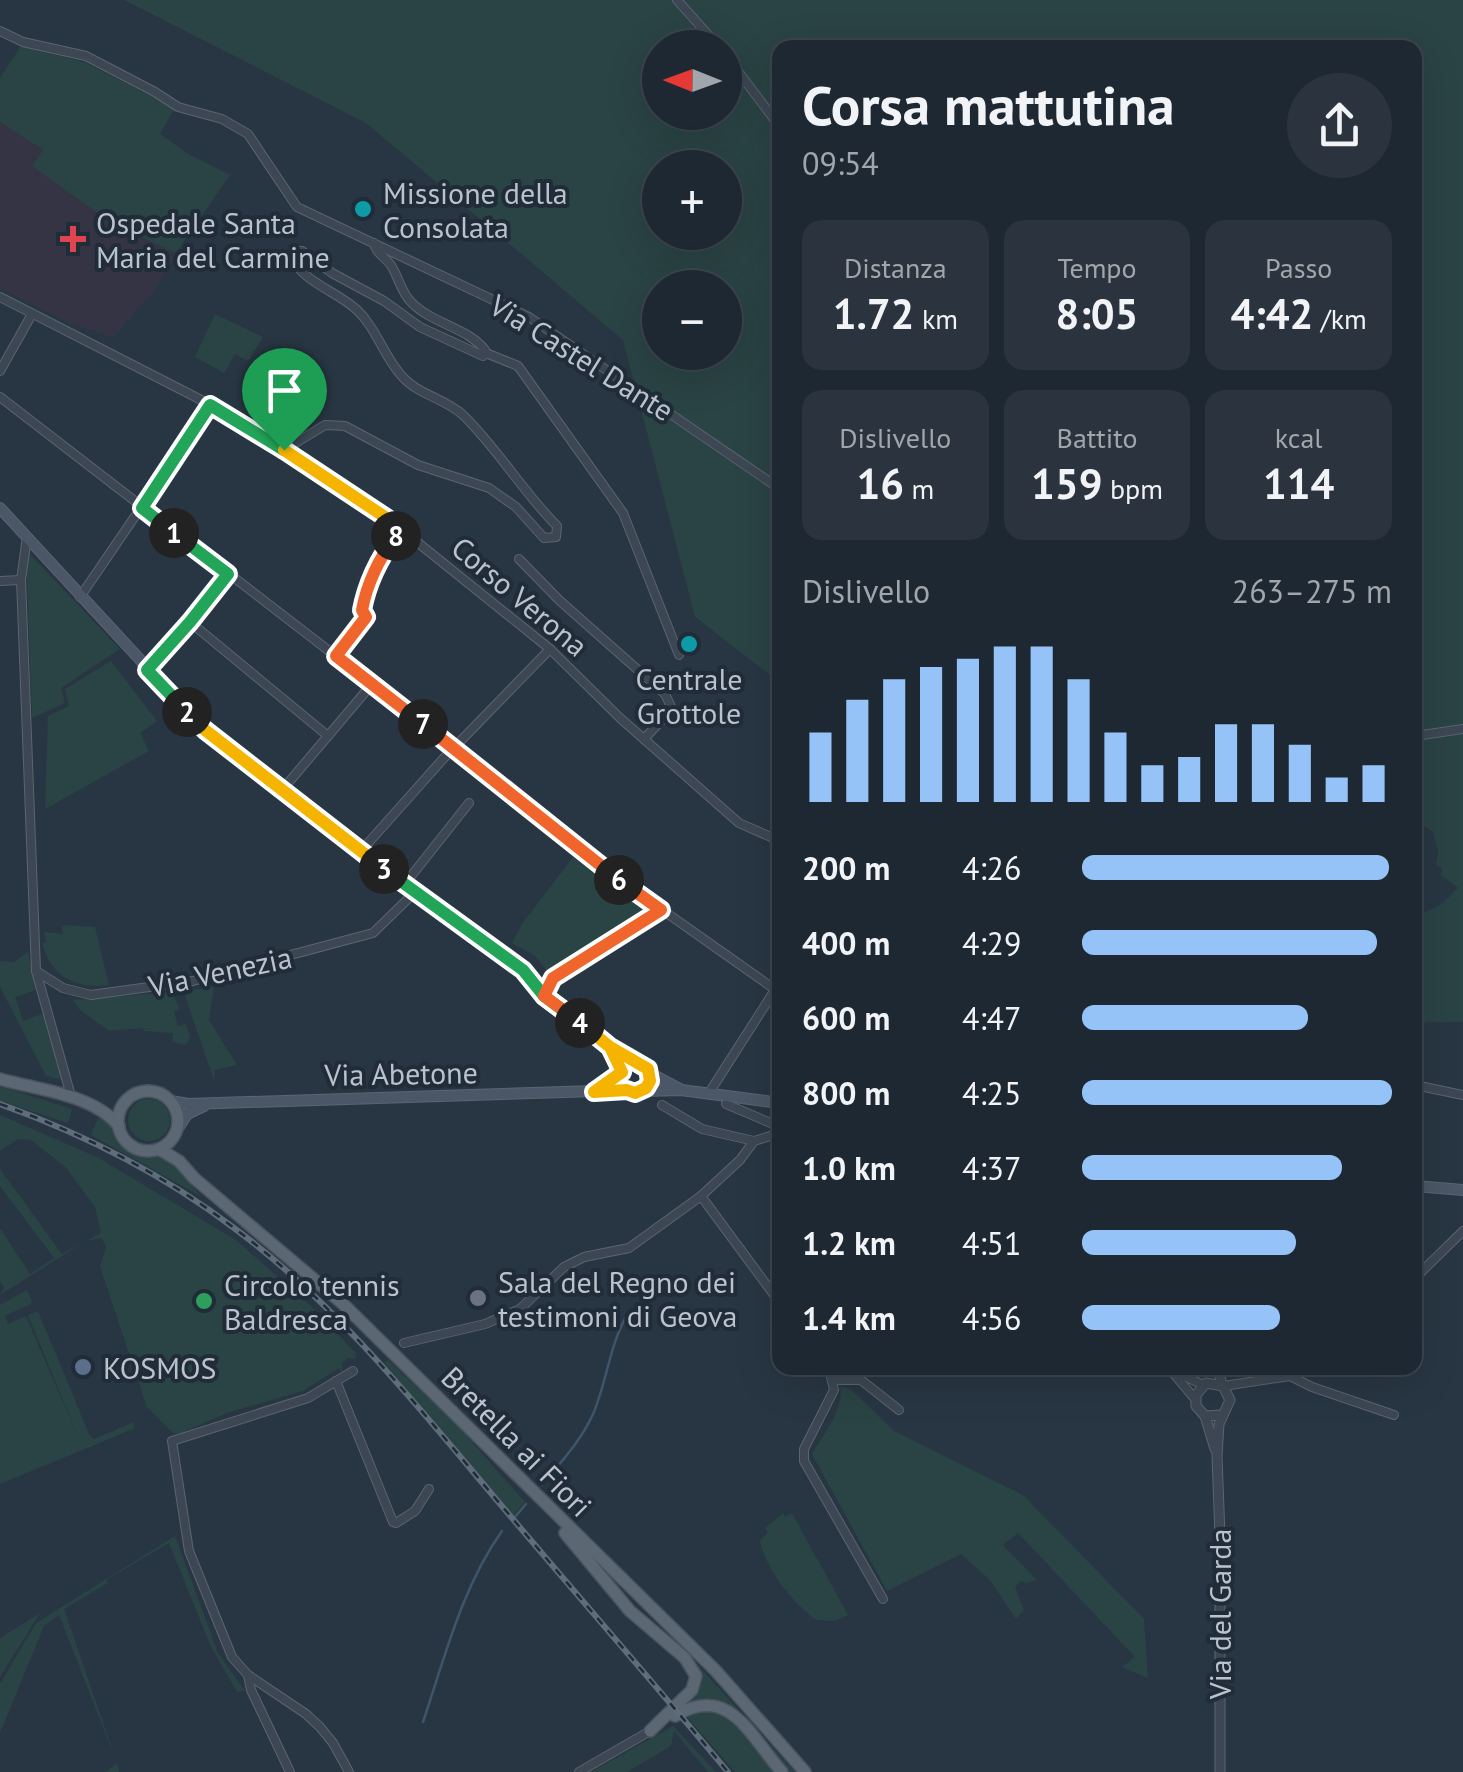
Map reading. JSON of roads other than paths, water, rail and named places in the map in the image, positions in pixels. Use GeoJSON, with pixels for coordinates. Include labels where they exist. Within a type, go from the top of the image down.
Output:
{"type":"FeatureCollection","features":[{"type":"Feature","properties":{"kind":"main road"},"geometry":{"type":"LineString","coordinates":[[0,508],[205,730],[414,893],[523,970],[544,996],[610,1047],[681,1090]]}},
{"type":"Feature","properties":{"kind":"main road"},"geometry":{"type":"LineString","coordinates":[[610,1047],[627,1090],[681,1090],[772,1101]]}},
{"type":"Feature","properties":{"kind":"main road"},"geometry":{"type":"LineString","coordinates":[[594,1092],[636,1063]]}},
{"type":"Feature","properties":{"kind":"main road"},"geometry":{"type":"LineString","coordinates":[[643,1091],[650,1073]]}},
{"type":"Feature","properties":{"kind":"main road"},"geometry":{"type":"LineString","coordinates":[[0,1079],[92,1105],[119,1126]]}},
{"type":"Feature","properties":{"kind":"main road","name":"Via Abetone"},"geometry":{"type":"LineString","coordinates":[[171,1101],[627,1090]]}},
{"type":"Feature","properties":{"kind":"main road"},"geometry":{"type":"LineString","coordinates":[[92,1105],[126,1101],[145,1091],[161,1094],[171,1101],[177,1113],[174,1135]]}},
{"type":"Feature","properties":{"kind":"main road"},"geometry":{"type":"LineString","coordinates":[[126,1101],[120,1110],[119,1126],[122,1136],[138,1149],[158,1149],[174,1135],[187,1114],[209,1103]]}},
{"type":"Feature","properties":{"kind":"main road","name":"Bretella ai Fiori"},"geometry":{"type":"LineString","coordinates":[[174,1135],[179,1161]]}},
{"type":"Feature","properties":{"kind":"main road","name":"Bretella ai Fiori"},"geometry":{"type":"LineString","coordinates":[[158,1149],[179,1161],[342,1303],[716,1671],[805,1772]]}},
{"type":"Feature","properties":{"kind":"main road"},"geometry":{"type":"LineString","coordinates":[[1422,1187],[1463,1190]]}},
{"type":"Feature","properties":{"kind":"main road"},"geometry":{"type":"LineString","coordinates":[[530,1490],[630,1610],[674,1646],[694,1670],[696,1681],[692,1690],[650,1731]]}},
{"type":"Feature","properties":{"kind":"main road"},"geometry":{"type":"LineString","coordinates":[[650,1731],[683,1711],[718,1706],[738,1718],[782,1772]]}},
{"type":"Feature","properties":{"kind":"street"},"geometry":{"type":"LineString","coordinates":[[677,0],[704,30]]}},
{"type":"Feature","properties":{"kind":"street","name":"Via Castel Dante"},"geometry":{"type":"LineString","coordinates":[[0,32],[23,42],[86,56],[178,107],[222,120],[248,134],[297,207],[529,317],[772,484]]}},
{"type":"Feature","properties":{"kind":"street"},"geometry":{"type":"LineString","coordinates":[[742,77],[772,117]]}},
{"type":"Feature","properties":{"kind":"street"},"geometry":{"type":"LineString","coordinates":[[374,243],[376,252],[392,267],[414,305],[476,340],[486,353],[518,366],[623,514],[679,656]]}},
{"type":"Feature","properties":{"kind":"street"},"geometry":{"type":"LineString","coordinates":[[284,450],[325,425],[344,426],[418,466],[489,488],[516,508],[544,538],[553,539],[557,526],[529,498],[471,424],[455,409],[412,386],[397,371],[366,319],[298,270],[293,253],[302,251],[312,256],[332,274],[474,354],[486,353]]}},
{"type":"Feature","properties":{"kind":"street","name":"Corso Verona"},"geometry":{"type":"LineString","coordinates":[[0,297],[210,405],[401,530],[550,649],[740,822],[772,837]]}},
{"type":"Feature","properties":{"kind":"street"},"geometry":{"type":"LineString","coordinates":[[0,371],[32,314]]}},
{"type":"Feature","properties":{"kind":"street"},"geometry":{"type":"LineString","coordinates":[[0,397],[661,910],[772,984]]}},
{"type":"Feature","properties":{"kind":"street"},"geometry":{"type":"LineString","coordinates":[[80,597],[210,405]]}},
{"type":"Feature","properties":{"kind":"street"},"geometry":{"type":"LineString","coordinates":[[336,656],[366,617],[362,610],[364,600],[382,555],[401,530]]}},
{"type":"Feature","properties":{"kind":"street"},"geometry":{"type":"LineString","coordinates":[[27,537],[22,580],[33,948],[72,1098]]}},
{"type":"Feature","properties":{"kind":"street"},"geometry":{"type":"LineString","coordinates":[[518,558],[665,694],[672,708],[644,738]]}},
{"type":"Feature","properties":{"kind":"street"},"geometry":{"type":"LineString","coordinates":[[147,670],[228,574]]}},
{"type":"Feature","properties":{"kind":"street"},"geometry":{"type":"LineString","coordinates":[[0,581],[22,580]]}},
{"type":"Feature","properties":{"kind":"street"},"geometry":{"type":"LineString","coordinates":[[190,622],[328,736]]}},
{"type":"Feature","properties":{"kind":"street"},"geometry":{"type":"LineString","coordinates":[[360,850],[550,649]]}},
{"type":"Feature","properties":{"kind":"street"},"geometry":{"type":"LineString","coordinates":[[283,790],[372,684]]}},
{"type":"Feature","properties":{"kind":"street"},"geometry":{"type":"LineString","coordinates":[[1422,735],[1463,729]]}},
{"type":"Feature","properties":{"kind":"street"},"geometry":{"type":"LineString","coordinates":[[404,885],[469,803]]}},
{"type":"Feature","properties":{"kind":"street","name":"Via Venezia"},"geometry":{"type":"LineString","coordinates":[[36,971],[63,988],[90,995],[193,981],[373,933],[414,893]]}},
{"type":"Feature","properties":{"kind":"street"},"geometry":{"type":"LineString","coordinates":[[544,996],[553,978],[661,910]]}},
{"type":"Feature","properties":{"kind":"street"},"geometry":{"type":"LineString","coordinates":[[708,1093],[772,997]]}},
{"type":"Feature","properties":{"kind":"street"},"geometry":{"type":"LineString","coordinates":[[1422,1087],[1463,1096]]}},
{"type":"Feature","properties":{"kind":"street"},"geometry":{"type":"LineString","coordinates":[[726,1104],[772,1126]]}},
{"type":"Feature","properties":{"kind":"street"},"geometry":{"type":"LineString","coordinates":[[662,1106],[702,1129],[754,1142]]}},
{"type":"Feature","properties":{"kind":"street"},"geometry":{"type":"LineString","coordinates":[[404,1343],[485,1324],[520,1309],[574,1260],[630,1248],[701,1196],[754,1142],[772,1134]]}},
{"type":"Feature","properties":{"kind":"street"},"geometry":{"type":"LineString","coordinates":[[701,1196],[772,1293]]}},
{"type":"Feature","properties":{"kind":"street"},"geometry":{"type":"LineString","coordinates":[[1422,1271],[1463,1232]]}},
{"type":"Feature","properties":{"kind":"street"},"geometry":{"type":"LineString","coordinates":[[350,1772],[320,1726],[248,1675],[232,1657],[194,1568],[184,1528],[172,1441],[280,1408],[353,1370]]}},
{"type":"Feature","properties":{"kind":"street"},"geometry":{"type":"LineString","coordinates":[[832,1375],[832,1397],[804,1449],[804,1461],[883,1599]]}},
{"type":"Feature","properties":{"kind":"street"},"geometry":{"type":"LineString","coordinates":[[1174,1375],[1195,1399],[1198,1410],[1205,1416],[1221,1416],[1230,1405],[1219,1375]]}},
{"type":"Feature","properties":{"kind":"street"},"geometry":{"type":"LineString","coordinates":[[1185,1375],[1225,1388],[1290,1376],[1394,1416]]}},
{"type":"Feature","properties":{"kind":"street"},"geometry":{"type":"LineString","coordinates":[[1195,1399],[1212,1375]]}},
{"type":"Feature","properties":{"kind":"street"},"geometry":{"type":"LineString","coordinates":[[834,1380],[861,1380],[899,1410]]}},
{"type":"Feature","properties":{"kind":"street"},"geometry":{"type":"LineString","coordinates":[[336,1381],[393,1522],[415,1511],[429,1489]]}},
{"type":"Feature","properties":{"kind":"street","name":"Via del Garda"},"geometry":{"type":"LineString","coordinates":[[1205,1416],[1217,1456]]}},
{"type":"Feature","properties":{"kind":"street","name":"Via del Garda"},"geometry":{"type":"LineString","coordinates":[[1220,1772],[1217,1456],[1221,1416]]}},
{"type":"Feature","properties":{"kind":"street"},"geometry":{"type":"LineString","coordinates":[[248,1675],[251,1690],[290,1772]]}},
{"type":"Feature","properties":{"kind":"street"},"geometry":{"type":"LineString","coordinates":[[579,1772],[650,1731]]}},
{"type":"Feature","properties":{"kind":"waterway"},"geometry":{"type":"LineString","coordinates":[[542,1485],[588,1424],[627,1315]]}},
{"type":"Feature","properties":{"kind":"waterway"},"geometry":{"type":"LineString","coordinates":[[515,1517],[526,1504]]}},
{"type":"Feature","properties":{"kind":"waterway"},"geometry":{"type":"LineString","coordinates":[[423,1722],[465,1599],[502,1531]]}},
{"type":"Feature","properties":{"kind":"railway"},"geometry":{"type":"LineString","coordinates":[[0,1104],[62,1128],[151,1173],[234,1228],[310,1292],[414,1403],[728,1772]]}},
{"type":"Feature","properties":{"kind":"place","name":"Missione della Consolata"},"geometry":{"type":"Point","coordinates":[363,209]}},
{"type":"Feature","properties":{"kind":"place","name":"Ospedale Santa Maria del Carmine"},"geometry":{"type":"Point","coordinates":[73,239]}},
{"type":"Feature","properties":{"kind":"place","name":"Centrale Grottole"},"geometry":{"type":"Point","coordinates":[689,644]}},
{"type":"Feature","properties":{"kind":"place","name":"Sala del Regno dei testimoni di Geova"},"geometry":{"type":"Point","coordinates":[478,1298]}},
{"type":"Feature","properties":{"kind":"place","name":"Circolo tennis Baldresca"},"geometry":{"type":"Point","coordinates":[204,1301]}},
{"type":"Feature","properties":{"kind":"place","name":"KOSMOS"},"geometry":{"type":"Point","coordinates":[83,1367]}}]}
